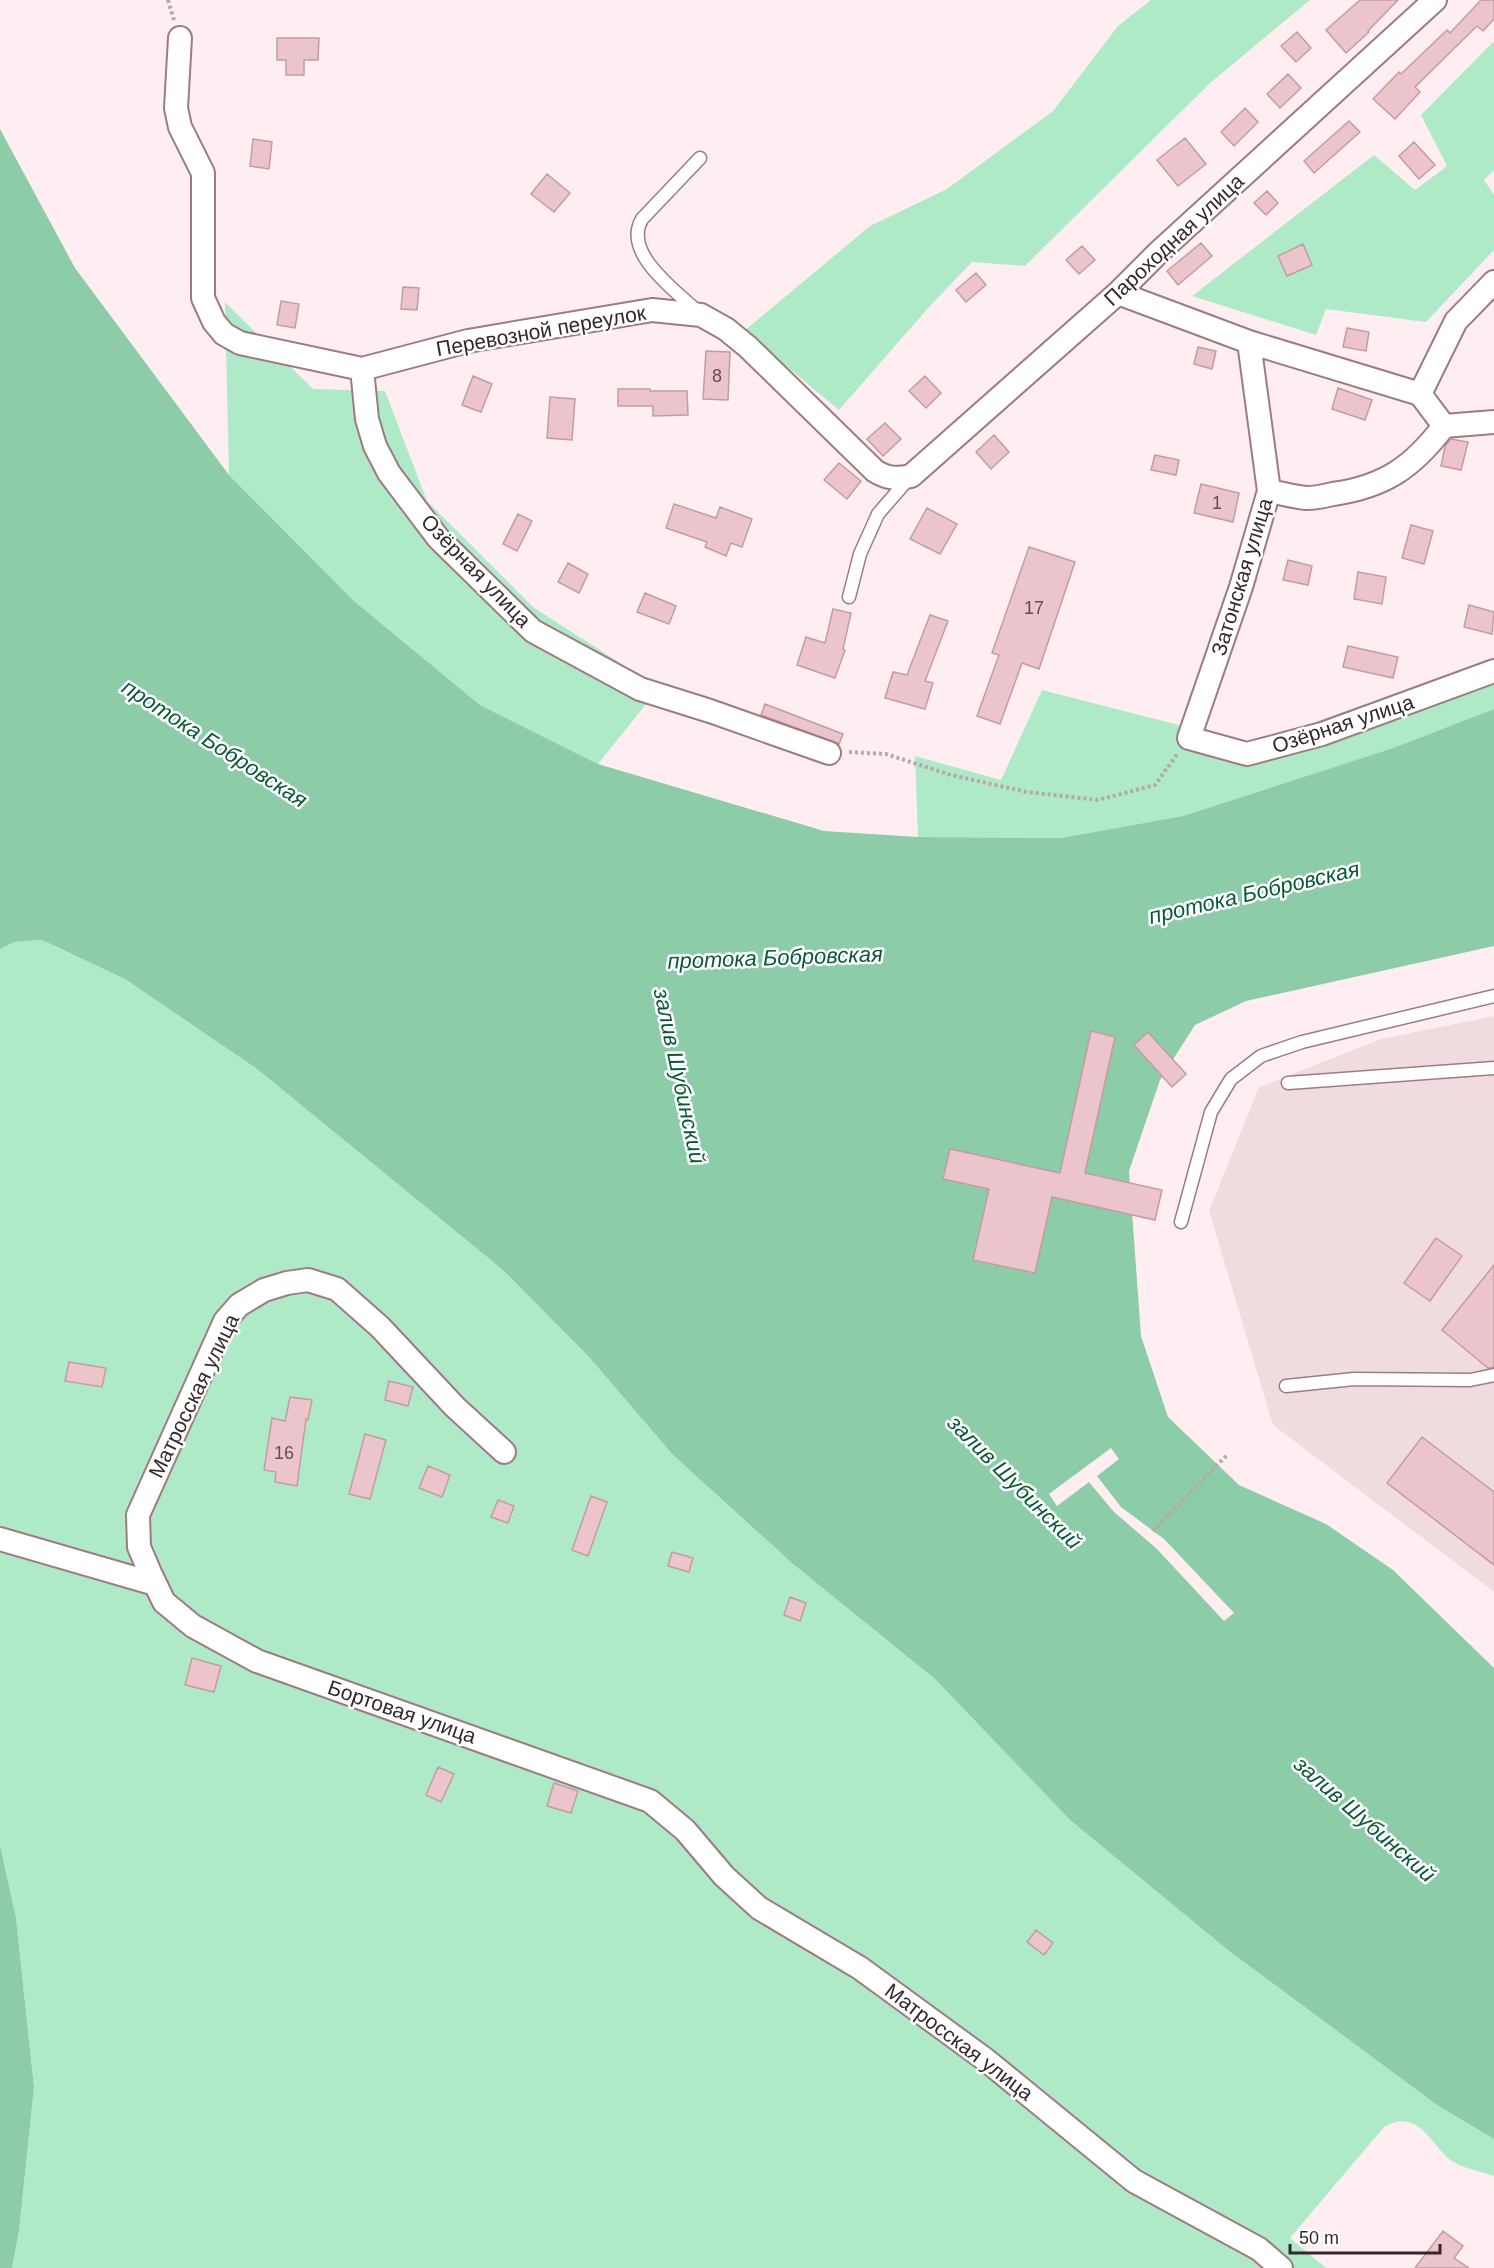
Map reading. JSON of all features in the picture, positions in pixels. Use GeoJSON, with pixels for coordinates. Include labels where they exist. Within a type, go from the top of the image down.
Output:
{"type":"FeatureCollection","features":[{"type":"Feature","properties":{"kind":"street","name":"Пароходная улица"},"geometry":{"type":"LineString","coordinates":[[911,476],[1118,292],[1435,0]]}},
{"type":"Feature","properties":{"kind":"street"},"geometry":{"type":"LineString","coordinates":[[180,38],[176,108],[180,127],[203,173],[203,298],[214,322],[224,334],[240,343],[362,369]]}},
{"type":"Feature","properties":{"kind":"street"},"geometry":{"type":"LineString","coordinates":[[1420,394],[1456,321],[1494,282]]}},
{"type":"Feature","properties":{"kind":"street"},"geometry":{"type":"LineString","coordinates":[[1118,292],[1249,342],[1420,394],[1444,426]]}},
{"type":"Feature","properties":{"kind":"street","name":"Перевозной переулок"},"geometry":{"type":"LineString","coordinates":[[362,369],[468,341],[613,316],[652,310],[701,315],[726,329],[748,347],[875,471],[885,477],[897,479],[911,476]]}},
{"type":"Feature","properties":{"kind":"street","name":"Затонская улица"},"geometry":{"type":"LineString","coordinates":[[1189,738],[1241,587],[1269,491],[1249,342]]}},
{"type":"Feature","properties":{"kind":"street","name":"Озёрная улица"},"geometry":{"type":"LineString","coordinates":[[362,369],[367,418],[375,446],[389,473],[438,538],[533,631],[640,689],[829,753]]}},
{"type":"Feature","properties":{"kind":"street"},"geometry":{"type":"LineString","coordinates":[[1269,491],[1308,498],[1373,485],[1396,475],[1416,459],[1444,426],[1494,422]]}},
{"type":"Feature","properties":{"kind":"street","name":"Озёрная улица"},"geometry":{"type":"LineString","coordinates":[[1189,738],[1247,754],[1322,734],[1494,671]]}},
{"type":"Feature","properties":{"kind":"street","name":"Матросская улица"},"geometry":{"type":"LineString","coordinates":[[160,1593],[139,1547],[138,1515],[225,1321],[239,1305],[264,1290],[287,1283],[309,1281],[337,1289],[380,1327],[462,1414],[504,1452]]}},
{"type":"Feature","properties":{"kind":"street","name":"Бортовая улица"},"geometry":{"type":"LineString","coordinates":[[0,1539],[160,1593],[193,1626],[257,1661],[650,1801]]}},
{"type":"Feature","properties":{"kind":"street","name":"Матросская улица"},"geometry":{"type":"LineString","coordinates":[[650,1801],[685,1830],[724,1876],[759,1908],[860,1968],[986,2060],[1134,2181],[1259,2249],[1281,2268]]}},
{"type":"Feature","properties":{"kind":"lane"},"geometry":{"type":"LineString","coordinates":[[700,158],[642,219],[638,227],[637,241],[643,258],[701,315]]}},
{"type":"Feature","properties":{"kind":"lane"},"geometry":{"type":"LineString","coordinates":[[849,597],[860,554],[878,514],[911,476]]}},
{"type":"Feature","properties":{"kind":"lane"},"geometry":{"type":"LineString","coordinates":[[1181,1222],[1211,1112],[1231,1079],[1261,1056],[1302,1042],[1494,996]]}},
{"type":"Feature","properties":{"kind":"lane"},"geometry":{"type":"LineString","coordinates":[[1288,1083],[1494,1068]]}},
{"type":"Feature","properties":{"kind":"lane"},"geometry":{"type":"LineString","coordinates":[[1286,1386],[1354,1379],[1470,1380],[1494,1375]]}},
{"type":"Feature","properties":{"kind":"path"},"geometry":{"type":"LineString","coordinates":[[829,753],[886,754],[951,775],[1027,792],[1098,800],[1155,784],[1189,738]]}},
{"type":"Feature","properties":{"kind":"path"},"geometry":{"type":"LineString","coordinates":[[1154,1531],[1227,1455]]}},
{"type":"Feature","properties":{"kind":"shaded area"},"geometry":{"type":"Polygon","coordinates":[[[1151,0],[1310,0],[1209,84],[1025,266],[972,262],[929,307],[839,410],[744,331],[870,226],[947,189],[1053,111],[1118,26],[1151,0]]]}},
{"type":"Feature","properties":{"kind":"shaded area"},"geometry":{"type":"Polygon","coordinates":[[[1494,41],[1494,170],[1484,180],[1494,195],[1494,250],[1426,322],[1326,309],[1316,335],[1192,296],[1374,155],[1415,190],[1447,166],[1421,115],[1494,41]]]}},
{"type":"Feature","properties":{"kind":"shaded area"},"geometry":{"type":"Polygon","coordinates":[[[225,302],[313,389],[385,391],[427,501],[533,607],[659,688],[598,764],[480,705],[354,601],[229,475],[225,302]]]}},
{"type":"Feature","properties":{"kind":"shaded area"},"geometry":{"type":"Polygon","coordinates":[[[1494,659],[1494,709],[1393,748],[1183,816],[1061,838],[918,837],[915,756],[1001,780],[1042,690],[1253,744],[1494,659]]]}},
{"type":"Feature","properties":{"kind":"shaded area"},"geometry":{"type":"Polygon","coordinates":[[[42,940],[125,979],[257,1069],[503,1270],[589,1357],[673,1455],[793,1564],[935,1679],[1070,1820],[1229,1951],[1437,2105],[1494,2139],[1494,2176],[1464,2167],[1449,2159],[1414,2124],[1405,2121],[1395,2122],[1384,2127],[1290,2238],[1326,2268],[12,2268],[19,2231],[34,2087],[16,1918],[0,1845],[0,949],[14,942],[42,940]]]}},
{"type":"Feature","properties":{"kind":"shaded area"},"geometry":{"type":"Polygon","coordinates":[[[1494,1016],[1494,1592],[1273,1425],[1209,1211],[1259,1087],[1381,1039],[1494,1016]]]}},
{"type":"Feature","properties":{"kind":"water"},"geometry":{"type":"Polygon","coordinates":[[[0,129],[75,268],[229,475],[354,601],[480,705],[598,764],[824,831],[918,837],[1061,838],[1183,816],[1393,748],[1494,709],[1494,946],[1246,1001],[1195,1025],[1160,1080],[1129,1171],[1141,1336],[1168,1417],[1239,1485],[1326,1524],[1393,1570],[1494,1668],[1494,2139],[1437,2105],[1229,1951],[1070,1820],[935,1679],[793,1564],[673,1455],[589,1357],[503,1270],[257,1069],[125,979],[42,940],[14,942],[0,949],[0,129]]]}},
{"type":"Feature","properties":{"kind":"water"},"geometry":{"type":"Polygon","coordinates":[[[0,1845],[16,1918],[34,2087],[19,2231],[12,2268],[0,2268],[0,1845]]]}},
{"type":"Feature","properties":{"kind":"pier"},"geometry":{"type":"Polygon","coordinates":[[[1111,1448],[1119,1459],[1097,1476],[1121,1507],[1164,1539],[1234,1613],[1224,1621],[1156,1548],[1114,1512],[1089,1482],[1057,1506],[1049,1494],[1111,1448]]]}},
{"type":"Feature","properties":{"kind":"building"},"geometry":{"type":"Polygon","coordinates":[[[1360,0],[1398,0],[1346,53],[1326,30],[1360,0]]]}},
{"type":"Feature","properties":{"kind":"building"},"geometry":{"type":"Polygon","coordinates":[[[1481,0],[1494,0],[1494,19],[1483,31],[1477,26],[1415,87],[1420,92],[1395,119],[1373,99],[1399,72],[1401,74],[1447,30],[1450,33],[1481,0]]]}},
{"type":"Feature","properties":{"kind":"building"},"geometry":{"type":"Polygon","coordinates":[[[1297,32],[1311,48],[1296,62],[1281,46],[1297,32]]]}},
{"type":"Feature","properties":{"kind":"building"},"geometry":{"type":"Polygon","coordinates":[[[277,38],[319,38],[318,60],[304,60],[304,75],[286,75],[286,60],[277,60],[277,38]]]}},
{"type":"Feature","properties":{"kind":"building"},"geometry":{"type":"Polygon","coordinates":[[[1288,74],[1301,88],[1280,108],[1267,94],[1288,74]]]}},
{"type":"Feature","properties":{"kind":"building"},"geometry":{"type":"Polygon","coordinates":[[[1245,108],[1258,122],[1234,146],[1221,132],[1245,108]]]}},
{"type":"Feature","properties":{"kind":"building"},"geometry":{"type":"Polygon","coordinates":[[[1349,121],[1360,132],[1314,173],[1304,161],[1349,121]]]}},
{"type":"Feature","properties":{"kind":"building"},"geometry":{"type":"Polygon","coordinates":[[[1185,138],[1206,164],[1178,186],[1157,160],[1185,138]]]}},
{"type":"Feature","properties":{"kind":"building"},"geometry":{"type":"Polygon","coordinates":[[[253,139],[272,142],[269,169],[250,166],[253,139]]]}},
{"type":"Feature","properties":{"kind":"building"},"geometry":{"type":"Polygon","coordinates":[[[1414,142],[1435,165],[1419,179],[1399,156],[1414,142]]]}},
{"type":"Feature","properties":{"kind":"building"},"geometry":{"type":"Polygon","coordinates":[[[547,174],[570,193],[554,212],[531,194],[547,174]]]}},
{"type":"Feature","properties":{"kind":"building"},"geometry":{"type":"Polygon","coordinates":[[[1267,191],[1278,203],[1266,215],[1254,203],[1267,191]]]}},
{"type":"Feature","properties":{"kind":"building"},"geometry":{"type":"Polygon","coordinates":[[[1201,243],[1212,256],[1178,285],[1167,271],[1201,243]]]}},
{"type":"Feature","properties":{"kind":"building"},"geometry":{"type":"Polygon","coordinates":[[[1303,244],[1312,265],[1287,276],[1278,256],[1303,244]]]}},
{"type":"Feature","properties":{"kind":"building"},"geometry":{"type":"Polygon","coordinates":[[[1082,246],[1095,260],[1079,274],[1066,260],[1082,246]]]}},
{"type":"Feature","properties":{"kind":"building"},"geometry":{"type":"Polygon","coordinates":[[[976,273],[986,285],[966,302],[956,290],[976,273]]]}},
{"type":"Feature","properties":{"kind":"building"},"geometry":{"type":"Polygon","coordinates":[[[403,287],[419,288],[417,310],[401,309],[403,287]]]}},
{"type":"Feature","properties":{"kind":"building"},"geometry":{"type":"Polygon","coordinates":[[[281,301],[299,304],[295,328],[277,325],[281,301]]]}},
{"type":"Feature","properties":{"kind":"building"},"geometry":{"type":"Polygon","coordinates":[[[1347,328],[1369,332],[1366,351],[1343,347],[1347,328]]]}},
{"type":"Feature","properties":{"kind":"building"},"geometry":{"type":"Polygon","coordinates":[[[1198,347],[1216,351],[1212,369],[1194,364],[1198,347]]]}},
{"type":"Feature","properties":{"kind":"building"},"geometry":{"type":"Polygon","coordinates":[[[706,351],[730,352],[728,400],[703,399],[706,351]]]}},
{"type":"Feature","properties":{"kind":"building"},"geometry":{"type":"Polygon","coordinates":[[[473,376],[492,384],[481,412],[462,405],[473,376]]]}},
{"type":"Feature","properties":{"kind":"building"},"geometry":{"type":"Polygon","coordinates":[[[925,376],[941,393],[926,408],[909,391],[925,376]]]}},
{"type":"Feature","properties":{"kind":"building"},"geometry":{"type":"Polygon","coordinates":[[[1338,388],[1372,400],[1365,420],[1332,409],[1338,388]]]}},
{"type":"Feature","properties":{"kind":"building"},"geometry":{"type":"Polygon","coordinates":[[[618,389],[687,391],[688,415],[653,416],[653,406],[618,406],[618,389]]]}},
{"type":"Feature","properties":{"kind":"building"},"geometry":{"type":"Polygon","coordinates":[[[550,397],[575,399],[572,440],[547,438],[550,397]]]}},
{"type":"Feature","properties":{"kind":"building"},"geometry":{"type":"Polygon","coordinates":[[[885,423],[901,439],[883,456],[867,439],[885,423]]]}},
{"type":"Feature","properties":{"kind":"building"},"geometry":{"type":"Polygon","coordinates":[[[994,435],[1009,452],[991,469],[976,452],[994,435]]]}},
{"type":"Feature","properties":{"kind":"building"},"geometry":{"type":"Polygon","coordinates":[[[1451,439],[1468,442],[1461,470],[1441,466],[1445,446],[1451,439]]]}},
{"type":"Feature","properties":{"kind":"building"},"geometry":{"type":"Polygon","coordinates":[[[1155,455],[1179,460],[1176,475],[1151,470],[1155,455]]]}},
{"type":"Feature","properties":{"kind":"building"},"geometry":{"type":"Polygon","coordinates":[[[839,463],[861,481],[847,499],[824,480],[839,463]]]}},
{"type":"Feature","properties":{"kind":"building"},"geometry":{"type":"Polygon","coordinates":[[[1201,484],[1239,493],[1233,522],[1194,513],[1201,484]]]}},
{"type":"Feature","properties":{"kind":"building"},"geometry":{"type":"Polygon","coordinates":[[[674,504],[716,518],[720,507],[752,519],[742,547],[731,543],[726,556],[705,547],[707,542],[666,528],[674,504]]]}},
{"type":"Feature","properties":{"kind":"building"},"geometry":{"type":"Polygon","coordinates":[[[927,508],[957,524],[940,554],[910,539],[927,508]]]}},
{"type":"Feature","properties":{"kind":"building"},"geometry":{"type":"Polygon","coordinates":[[[518,514],[532,521],[517,551],[503,544],[518,514]]]}},
{"type":"Feature","properties":{"kind":"building"},"geometry":{"type":"Polygon","coordinates":[[[1411,525],[1433,531],[1424,564],[1402,558],[1411,525]]]}},
{"type":"Feature","properties":{"kind":"building"},"geometry":{"type":"Polygon","coordinates":[[[1029,547],[1075,562],[1039,669],[1022,663],[1000,724],[977,716],[999,655],[992,653],[1029,547]]]}},
{"type":"Feature","properties":{"kind":"building"},"geometry":{"type":"Polygon","coordinates":[[[1288,560],[1312,566],[1308,585],[1283,580],[1288,560]]]}},
{"type":"Feature","properties":{"kind":"building"},"geometry":{"type":"Polygon","coordinates":[[[568,563],[588,574],[579,593],[558,582],[568,563]]]}},
{"type":"Feature","properties":{"kind":"building"},"geometry":{"type":"Polygon","coordinates":[[[1358,572],[1386,577],[1382,604],[1354,599],[1358,572]]]}},
{"type":"Feature","properties":{"kind":"building"},"geometry":{"type":"Polygon","coordinates":[[[645,593],[676,606],[669,624],[637,612],[645,593]]]}},
{"type":"Feature","properties":{"kind":"building"},"geometry":{"type":"Polygon","coordinates":[[[1469,605],[1494,612],[1492,634],[1464,627],[1469,605]]]}},
{"type":"Feature","properties":{"kind":"building"},"geometry":{"type":"Polygon","coordinates":[[[833,609],[851,613],[843,649],[845,650],[835,678],[797,665],[806,637],[825,643],[833,609]]]}},
{"type":"Feature","properties":{"kind":"building"},"geometry":{"type":"Polygon","coordinates":[[[930,615],[948,621],[925,681],[933,683],[925,709],[885,698],[893,672],[907,675],[930,615]]]}},
{"type":"Feature","properties":{"kind":"building"},"geometry":{"type":"Polygon","coordinates":[[[1348,646],[1398,657],[1393,678],[1343,667],[1348,646]]]}},
{"type":"Feature","properties":{"kind":"building"},"geometry":{"type":"Polygon","coordinates":[[[765,704],[843,734],[839,744],[761,715],[765,704]]]}},
{"type":"Feature","properties":{"kind":"building"},"geometry":{"type":"Polygon","coordinates":[[[1091,1031],[1115,1037],[1085,1173],[1162,1190],[1155,1220],[1052,1197],[1035,1273],[973,1260],[989,1189],[943,1179],[950,1149],[1060,1173],[1091,1031]]]}},
{"type":"Feature","properties":{"kind":"building"},"geometry":{"type":"Polygon","coordinates":[[[1148,1032],[1186,1074],[1172,1087],[1134,1045],[1148,1032]]]}},
{"type":"Feature","properties":{"kind":"building"},"geometry":{"type":"Polygon","coordinates":[[[1436,1238],[1462,1256],[1430,1301],[1404,1283],[1436,1238]]]}},
{"type":"Feature","properties":{"kind":"building"},"geometry":{"type":"Polygon","coordinates":[[[1494,1265],[1494,1367],[1488,1368],[1442,1330],[1494,1265]]]}},
{"type":"Feature","properties":{"kind":"building"},"geometry":{"type":"Polygon","coordinates":[[[69,1362],[106,1368],[102,1387],[65,1381],[69,1362]]]}},
{"type":"Feature","properties":{"kind":"building"},"geometry":{"type":"Polygon","coordinates":[[[389,1381],[413,1387],[408,1406],[385,1400],[389,1381]]]}},
{"type":"Feature","properties":{"kind":"building"},"geometry":{"type":"Polygon","coordinates":[[[290,1397],[312,1400],[308,1420],[306,1419],[297,1486],[275,1482],[276,1472],[264,1470],[272,1418],[285,1421],[290,1397]]]}},
{"type":"Feature","properties":{"kind":"building"},"geometry":{"type":"Polygon","coordinates":[[[365,1434],[386,1440],[370,1499],[349,1494],[365,1434]]]}},
{"type":"Feature","properties":{"kind":"building"},"geometry":{"type":"Polygon","coordinates":[[[1422,1437],[1494,1492],[1494,1565],[1387,1483],[1422,1437]]]}},
{"type":"Feature","properties":{"kind":"building"},"geometry":{"type":"Polygon","coordinates":[[[428,1466],[450,1475],[442,1497],[419,1488],[428,1466]]]}},
{"type":"Feature","properties":{"kind":"building"},"geometry":{"type":"Polygon","coordinates":[[[591,1496],[607,1502],[588,1556],[572,1550],[591,1496]]]}},
{"type":"Feature","properties":{"kind":"building"},"geometry":{"type":"Polygon","coordinates":[[[498,1500],[514,1506],[508,1523],[491,1517],[498,1500]]]}},
{"type":"Feature","properties":{"kind":"building"},"geometry":{"type":"Polygon","coordinates":[[[672,1552],[693,1558],[689,1572],[668,1566],[672,1552]]]}},
{"type":"Feature","properties":{"kind":"building"},"geometry":{"type":"Polygon","coordinates":[[[790,1597],[806,1603],[800,1621],[784,1615],[790,1597]]]}},
{"type":"Feature","properties":{"kind":"building"},"geometry":{"type":"Polygon","coordinates":[[[192,1658],[221,1666],[214,1692],[185,1685],[192,1658]]]}},
{"type":"Feature","properties":{"kind":"building"},"geometry":{"type":"Polygon","coordinates":[[[438,1767],[454,1774],[441,1802],[426,1795],[438,1767]]]}},
{"type":"Feature","properties":{"kind":"building"},"geometry":{"type":"Polygon","coordinates":[[[554,1783],[578,1791],[571,1813],[547,1806],[554,1783]]]}},
{"type":"Feature","properties":{"kind":"building"},"geometry":{"type":"Polygon","coordinates":[[[1036,1930],[1053,1943],[1044,1955],[1027,1942],[1036,1930]]]}},
{"type":"Feature","properties":{"kind":"building"},"geometry":{"type":"Polygon","coordinates":[[[1443,2231],[1463,2246],[1454,2258],[1469,2268],[1415,2268],[1443,2231]]]}},
{"type":"Feature","properties":{"kind":"water label","name":"протока Бобровская"},"geometry":{"type":"Point","coordinates":[215,743]}},
{"type":"Feature","properties":{"kind":"water label","name":"протока Бобровская"},"geometry":{"type":"Point","coordinates":[1254,892]}},
{"type":"Feature","properties":{"kind":"water label","name":"протока Бобровская"},"geometry":{"type":"Point","coordinates":[775,957]}},
{"type":"Feature","properties":{"kind":"water label","name":"залив Шубинский"},"geometry":{"type":"Point","coordinates":[680,1076]}},
{"type":"Feature","properties":{"kind":"water label","name":"залив Шубинский"},"geometry":{"type":"Point","coordinates":[1015,1482]}},
{"type":"Feature","properties":{"kind":"water label","name":"залив Шубинский"},"geometry":{"type":"Point","coordinates":[1365,1819]}}]}
